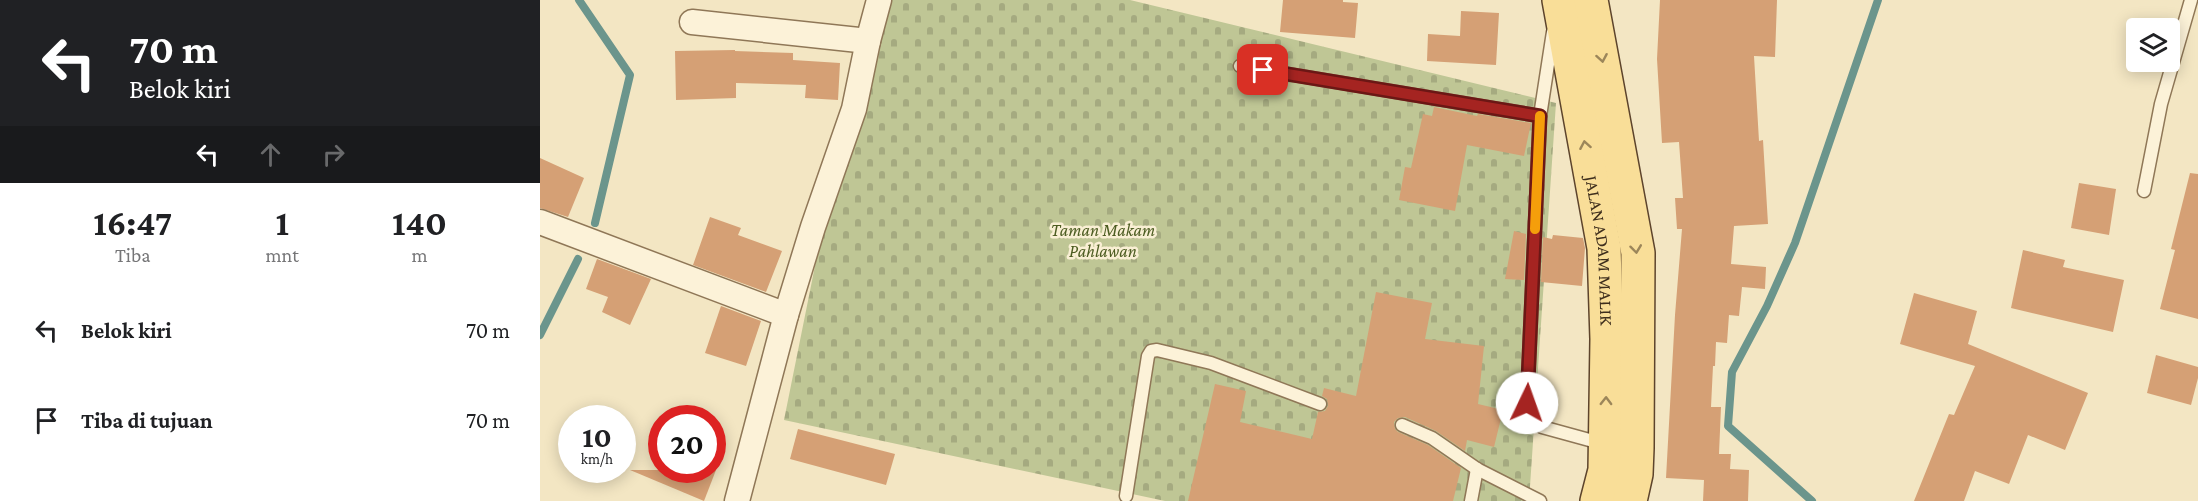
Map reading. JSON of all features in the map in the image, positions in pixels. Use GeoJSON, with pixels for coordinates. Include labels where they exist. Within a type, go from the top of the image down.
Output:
{"type":"FeatureCollection","features":[{"type":"Feature","properties":{"kind":"main road","name":"JALAN ADAM MALIK"},"geometry":{"type":"LineString","coordinates":[[1558,0],[1604,248],[1607,339],[1621,446],[1636,474],[1629,501]]}},
{"type":"Feature","properties":{"kind":"main road","name":"JALAN ADAM MALIK"},"geometry":{"type":"LineString","coordinates":[[1591,0],[1638,253],[1621,446],[1605,470],[1597,501]]}},
{"type":"Feature","properties":{"kind":"street"},"geometry":{"type":"LineString","coordinates":[[737,501],[786,315],[813,226],[854,109],[879,0]]}},
{"type":"Feature","properties":{"kind":"street"},"geometry":{"type":"LineString","coordinates":[[692,22],[868,41]]}},
{"type":"Feature","properties":{"kind":"street"},"geometry":{"type":"LineString","coordinates":[[540,222],[786,315]]}},
{"type":"Feature","properties":{"kind":"lane"},"geometry":{"type":"LineString","coordinates":[[1558,0],[1540,116],[1527,403],[1531,416],[1542,427],[1621,446]]}},
{"type":"Feature","properties":{"kind":"lane"},"geometry":{"type":"LineString","coordinates":[[2144,191],[2161,104],[2191,0]]}},
{"type":"Feature","properties":{"kind":"lane"},"geometry":{"type":"LineString","coordinates":[[1239,66],[1540,116]]}},
{"type":"Feature","properties":{"kind":"lane"},"geometry":{"type":"LineString","coordinates":[[1126,496],[1148,356],[1151,351],[1157,350],[1211,363],[1320,404]]}},
{"type":"Feature","properties":{"kind":"lane"},"geometry":{"type":"LineString","coordinates":[[1402,425],[1432,438],[1477,470],[1540,501]]}},
{"type":"Feature","properties":{"kind":"lane"},"geometry":{"type":"LineString","coordinates":[[1471,501],[1477,470]]}},
{"type":"Feature","properties":{"kind":"green space","name":"Taman Makam Pahlawan"},"geometry":{"type":"Polygon","coordinates":[[[887,0],[1130,0],[1556,103],[1529,501],[1165,501],[784,420],[817,256],[874,56],[887,0]]]}},
{"type":"Feature","properties":{"kind":"building"},"geometry":{"type":"Polygon","coordinates":[[[1283,0],[1343,0],[1343,2],[1358,3],[1355,38],[1280,32],[1283,0]]]}},
{"type":"Feature","properties":{"kind":"building"},"geometry":{"type":"Polygon","coordinates":[[[1660,0],[1777,0],[1775,57],[1754,56],[1759,141],[1763,140],[1768,224],[1734,226],[1731,264],[1766,267],[1765,289],[1742,287],[1739,316],[1729,315],[1727,343],[1716,342],[1715,366],[1713,366],[1711,407],[1721,407],[1719,454],[1731,454],[1730,469],[1749,470],[1748,501],[1703,501],[1704,480],[1666,478],[1682,229],[1677,229],[1675,198],[1683,198],[1679,142],[1662,143],[1657,59],[1660,0]]]}},
{"type":"Feature","properties":{"kind":"building"},"geometry":{"type":"Polygon","coordinates":[[[1461,11],[1499,13],[1496,65],[1427,61],[1428,34],[1460,36],[1461,11]]]}},
{"type":"Feature","properties":{"kind":"building"},"geometry":{"type":"Polygon","coordinates":[[[735,50],[793,53],[793,60],[840,63],[838,100],[805,98],[806,85],[736,83],[736,98],[676,100],[675,51],[735,50]]]}},
{"type":"Feature","properties":{"kind":"building"},"geometry":{"type":"Polygon","coordinates":[[[1434,107],[1477,116],[1478,114],[1531,123],[1524,156],[1467,145],[1455,211],[1399,200],[1405,167],[1411,168],[1423,114],[1432,116],[1434,107]]]}},
{"type":"Feature","properties":{"kind":"building"},"geometry":{"type":"Polygon","coordinates":[[[540,158],[584,178],[568,217],[540,208],[540,158]]]}},
{"type":"Feature","properties":{"kind":"building"},"geometry":{"type":"Polygon","coordinates":[[[2190,173],[2198,174],[2198,319],[2160,309],[2175,250],[2171,249],[2190,173]]]}},
{"type":"Feature","properties":{"kind":"building"},"geometry":{"type":"Polygon","coordinates":[[[2079,183],[2116,189],[2109,235],[2071,228],[2079,183]]]}},
{"type":"Feature","properties":{"kind":"building"},"geometry":{"type":"Polygon","coordinates":[[[710,217],[741,228],[738,235],[782,251],[766,292],[693,265],[710,217]]]}},
{"type":"Feature","properties":{"kind":"building"},"geometry":{"type":"Polygon","coordinates":[[[1514,231],[1526,234],[1524,280],[1505,279],[1514,231]]]}},
{"type":"Feature","properties":{"kind":"building"},"geometry":{"type":"Polygon","coordinates":[[[1553,235],[1583,238],[1585,248],[1582,286],[1541,282],[1543,237],[1552,239],[1553,235]]]}},
{"type":"Feature","properties":{"kind":"building"},"geometry":{"type":"Polygon","coordinates":[[[2023,250],[2065,260],[2063,267],[2124,280],[2113,332],[2011,308],[2023,250]]]}},
{"type":"Feature","properties":{"kind":"building"},"geometry":{"type":"Polygon","coordinates":[[[597,259],[651,279],[630,325],[602,312],[608,297],[586,289],[597,259]]]}},
{"type":"Feature","properties":{"kind":"building"},"geometry":{"type":"Polygon","coordinates":[[[1376,292],[1432,303],[1425,339],[1484,346],[1478,404],[1503,410],[1494,447],[1467,440],[1465,451],[1436,431],[1405,417],[1398,418],[1394,422],[1398,432],[1428,445],[1461,468],[1453,501],[1188,501],[1215,384],[1246,391],[1240,422],[1312,439],[1318,412],[1325,411],[1328,406],[1327,399],[1322,396],[1324,388],[1356,396],[1376,292]]]}},
{"type":"Feature","properties":{"kind":"building"},"geometry":{"type":"Polygon","coordinates":[[[1914,293],[1977,311],[1968,344],[2088,393],[2065,450],[2028,435],[2009,484],[1975,471],[1964,501],[1914,501],[1949,414],[1954,415],[1975,366],[1900,344],[1914,293]]]}},
{"type":"Feature","properties":{"kind":"building"},"geometry":{"type":"Polygon","coordinates":[[[721,306],[761,321],[746,366],[705,353],[721,306]]]}},
{"type":"Feature","properties":{"kind":"building"},"geometry":{"type":"Polygon","coordinates":[[[2156,355],[2198,367],[2198,378],[2191,405],[2147,393],[2156,355]]]}},
{"type":"Feature","properties":{"kind":"building"},"geometry":{"type":"Polygon","coordinates":[[[798,429],[895,454],[886,485],[790,459],[798,429]]]}},
{"type":"Feature","properties":{"kind":"building"},"geometry":{"type":"Polygon","coordinates":[[[636,470],[648,470],[648,478],[636,473],[636,470]]]}},
{"type":"Feature","properties":{"kind":"building"},"geometry":{"type":"Polygon","coordinates":[[[661,483],[711,483],[704,501],[661,483]]]}},
{"type":"Feature","properties":{"kind":"waterway"},"geometry":{"type":"LineString","coordinates":[[579,0],[630,75],[595,223]]}},
{"type":"Feature","properties":{"kind":"waterway"},"geometry":{"type":"LineString","coordinates":[[1812,501],[1728,426],[1732,372],[1767,306],[1795,243],[1878,0]]}},
{"type":"Feature","properties":{"kind":"waterway"},"geometry":{"type":"LineString","coordinates":[[540,335],[578,259]]}},
{"type":"Feature","properties":{"kind":"slow traffic"},"geometry":{"type":"LineString","coordinates":[[1535,229],[1540,116]]}},
{"type":"Feature","properties":{"kind":"route"},"geometry":{"type":"LineString","coordinates":[[1263,70],[1540,116],[1527,403]]}}]}
